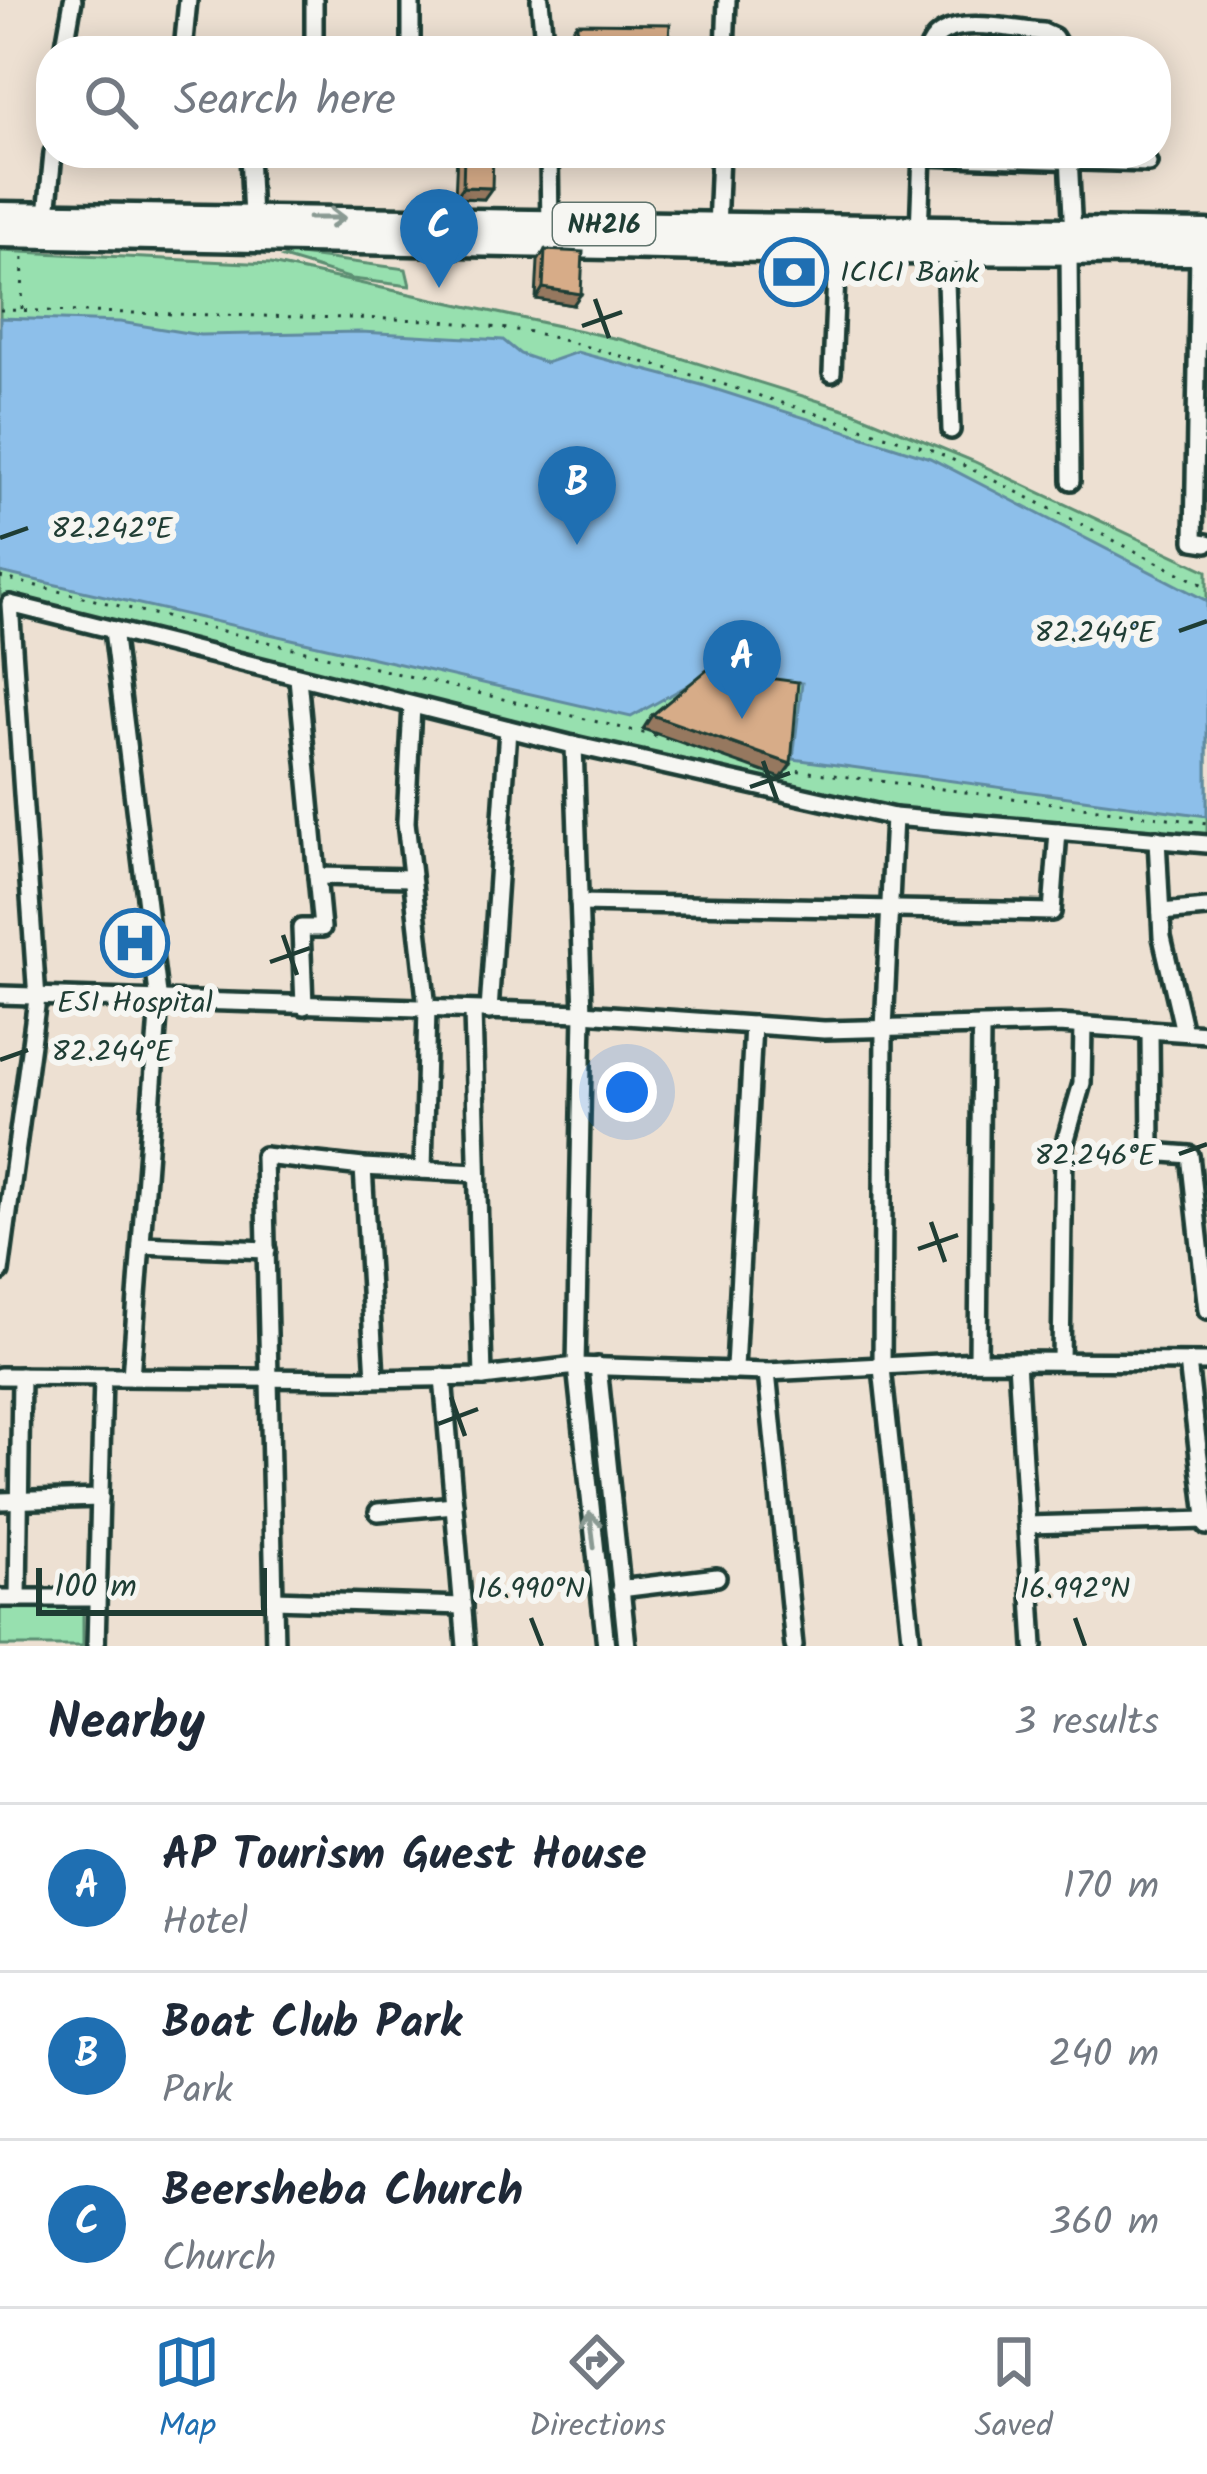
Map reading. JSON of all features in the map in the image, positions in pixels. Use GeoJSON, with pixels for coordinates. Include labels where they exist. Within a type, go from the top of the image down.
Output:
{"type":"FeatureCollection","features":[{"type":"Feature","properties":{"kind":"highway","name":"NH216"},"geometry":{"type":"LineString","coordinates":[[0,214],[253,218],[837,251],[945,251],[1071,243]]}},
{"type":"Feature","properties":{"kind":"highway","name":"NH216"},"geometry":{"type":"LineString","coordinates":[[11,240],[717,229],[919,232],[1204,246]]}},
{"type":"Feature","properties":{"kind":"street"},"geometry":{"type":"LineString","coordinates":[[67,36],[73,0]]}},
{"type":"Feature","properties":{"kind":"street"},"geometry":{"type":"LineString","coordinates":[[184,36],[188,0]]}},
{"type":"Feature","properties":{"kind":"street"},"geometry":{"type":"LineString","coordinates":[[314,0],[314,36]]}},
{"type":"Feature","properties":{"kind":"street"},"geometry":{"type":"LineString","coordinates":[[411,0],[411,36]]}},
{"type":"Feature","properties":{"kind":"street"},"geometry":{"type":"LineString","coordinates":[[540,0],[544,36]]}},
{"type":"Feature","properties":{"kind":"street"},"geometry":{"type":"LineString","coordinates":[[726,36],[727,0]]}},
{"type":"Feature","properties":{"kind":"street"},"geometry":{"type":"LineString","coordinates":[[938,36],[957,26],[1052,36]]}},
{"type":"Feature","properties":{"kind":"street"},"geometry":{"type":"LineString","coordinates":[[47,215],[51,168]]}},
{"type":"Feature","properties":{"kind":"street"},"geometry":{"type":"LineString","coordinates":[[249,168],[253,218]]}},
{"type":"Feature","properties":{"kind":"street"},"geometry":{"type":"LineString","coordinates":[[549,168],[549,233]]}},
{"type":"Feature","properties":{"kind":"street"},"geometry":{"type":"LineString","coordinates":[[717,229],[719,168]]}},
{"type":"Feature","properties":{"kind":"street"},"geometry":{"type":"LineString","coordinates":[[919,232],[921,168]]}},
{"type":"Feature","properties":{"kind":"street"},"geometry":{"type":"LineString","coordinates":[[1069,168],[1071,481]]}},
{"type":"Feature","properties":{"kind":"street"},"geometry":{"type":"LineString","coordinates":[[1204,246],[1202,427],[1194,541],[1207,543]]}},
{"type":"Feature","properties":{"kind":"street"},"geometry":{"type":"LineString","coordinates":[[832,373],[837,251]]}},
{"type":"Feature","properties":{"kind":"street"},"geometry":{"type":"LineString","coordinates":[[945,251],[951,430]]}},
{"type":"Feature","properties":{"kind":"street"},"geometry":{"type":"LineString","coordinates":[[0,1272],[37,999],[5,603],[574,746],[894,817],[1207,844]]}},
{"type":"Feature","properties":{"kind":"street"},"geometry":{"type":"LineString","coordinates":[[113,630],[159,1002],[131,1377]]}},
{"type":"Feature","properties":{"kind":"street"},"geometry":{"type":"LineString","coordinates":[[298,678],[322,928],[301,928],[304,1006]]}},
{"type":"Feature","properties":{"kind":"street"},"geometry":{"type":"LineString","coordinates":[[412,706],[406,822],[427,1008],[423,1170]]}},
{"type":"Feature","properties":{"kind":"street"},"geometry":{"type":"LineString","coordinates":[[483,1377],[476,1173],[481,1011],[508,729]]}},
{"type":"Feature","properties":{"kind":"street"},"geometry":{"type":"LineString","coordinates":[[574,746],[583,1013],[576,1366],[606,1646]]}},
{"type":"Feature","properties":{"kind":"street"},"geometry":{"type":"LineString","coordinates":[[894,817],[884,1029],[882,1368],[913,1646]]}},
{"type":"Feature","properties":{"kind":"street"},"geometry":{"type":"LineString","coordinates":[[579,903],[1052,912],[1058,831]]}},
{"type":"Feature","properties":{"kind":"street"},"geometry":{"type":"LineString","coordinates":[[1156,839],[1160,912],[1184,1032]]}},
{"type":"Feature","properties":{"kind":"street"},"geometry":{"type":"LineString","coordinates":[[317,876],[412,878]]}},
{"type":"Feature","properties":{"kind":"street"},"geometry":{"type":"LineString","coordinates":[[1160,912],[1207,908]]}},
{"type":"Feature","properties":{"kind":"street"},"geometry":{"type":"LineString","coordinates":[[0,995],[583,1013],[753,1025],[884,1029],[1083,1026],[1207,1034]]}},
{"type":"Feature","properties":{"kind":"street"},"geometry":{"type":"LineString","coordinates":[[735,1368],[753,1025]]}},
{"type":"Feature","properties":{"kind":"street"},"geometry":{"type":"LineString","coordinates":[[1061,1361],[1064,1146],[1082,1083],[1083,1026]]}},
{"type":"Feature","properties":{"kind":"street"},"geometry":{"type":"LineString","coordinates":[[978,1361],[981,1028]]}},
{"type":"Feature","properties":{"kind":"street"},"geometry":{"type":"LineString","coordinates":[[1150,1030],[1151,1152],[1190,1155],[1207,1310]]}},
{"type":"Feature","properties":{"kind":"street"},"geometry":{"type":"LineString","coordinates":[[275,1646],[264,1156],[476,1173]]}},
{"type":"Feature","properties":{"kind":"street"},"geometry":{"type":"LineString","coordinates":[[364,1167],[375,1378]]}},
{"type":"Feature","properties":{"kind":"street"},"geometry":{"type":"LineString","coordinates":[[141,1246],[267,1250]]}},
{"type":"Feature","properties":{"kind":"street"},"geometry":{"type":"LineString","coordinates":[[0,1376],[483,1377],[576,1366],[767,1372],[978,1361],[1207,1362]]}},
{"type":"Feature","properties":{"kind":"street"},"geometry":{"type":"LineString","coordinates":[[1017,1361],[1034,1646]]}},
{"type":"Feature","properties":{"kind":"street"},"geometry":{"type":"LineString","coordinates":[[1027,1525],[1207,1523],[1188,1362]]}},
{"type":"Feature","properties":{"kind":"street"},"geometry":{"type":"LineString","coordinates":[[598,1366],[627,1646]]}},
{"type":"Feature","properties":{"kind":"street"},"geometry":{"type":"LineString","coordinates":[[767,1372],[794,1646]]}},
{"type":"Feature","properties":{"kind":"street"},"geometry":{"type":"LineString","coordinates":[[21,1376],[20,1499],[9,1598],[97,1598]]}},
{"type":"Feature","properties":{"kind":"street"},"geometry":{"type":"LineString","coordinates":[[96,1646],[103,1377]]}},
{"type":"Feature","properties":{"kind":"street"},"geometry":{"type":"LineString","coordinates":[[443,1377],[466,1646]]}},
{"type":"Feature","properties":{"kind":"street"},"geometry":{"type":"LineString","coordinates":[[0,1501],[100,1498]]}},
{"type":"Feature","properties":{"kind":"street"},"geometry":{"type":"LineString","coordinates":[[378,1512],[454,1505]]}},
{"type":"Feature","properties":{"kind":"street"},"geometry":{"type":"LineString","coordinates":[[620,1589],[717,1577]]}},
{"type":"Feature","properties":{"kind":"street"},"geometry":{"type":"LineString","coordinates":[[274,1600],[463,1606]]}},
{"type":"Feature","properties":{"kind":"path"},"geometry":{"type":"LineString","coordinates":[[11,240],[22,311]]}},
{"type":"Feature","properties":{"kind":"path"},"geometry":{"type":"LineString","coordinates":[[0,310],[434,320],[532,332],[703,378],[935,451],[1207,587]]}},
{"type":"Feature","properties":{"kind":"path"},"geometry":{"type":"LineString","coordinates":[[0,577],[681,742]]}},
{"type":"Feature","properties":{"kind":"path"},"geometry":{"type":"LineString","coordinates":[[770,764],[814,776],[1207,823]]}},
{"type":"Feature","properties":{"kind":"green space"},"geometry":{"type":"Polygon","coordinates":[[[0,251],[271,264],[623,340],[854,412],[973,461],[1207,571],[1207,838],[914,818],[0,595],[0,251]]]}},
{"type":"Feature","properties":{"kind":"green space"},"geometry":{"type":"Polygon","coordinates":[[[292,254],[406,269],[410,286],[352,279],[283,258],[292,254]]]}},
{"type":"Feature","properties":{"kind":"green space"},"geometry":{"type":"Polygon","coordinates":[[[0,1601],[83,1601],[83,1646],[0,1646],[0,1601]]]}},
{"type":"Feature","properties":{"kind":"water"},"geometry":{"type":"Polygon","coordinates":[[[0,318],[120,322],[200,335],[361,332],[503,340],[520,354],[546,363],[577,352],[702,385],[930,458],[1207,601],[1207,816],[793,759],[802,683],[710,673],[631,717],[0,572],[0,318]]]}},
{"type":"Feature","properties":{"kind":"building"},"geometry":{"type":"Polygon","coordinates":[[[577,23],[670,24],[669,36],[577,36],[577,23]]]}},
{"type":"Feature","properties":{"kind":"building"},"geometry":{"type":"Polygon","coordinates":[[[464,168],[493,168],[492,188],[463,187],[464,168]]]}},
{"type":"Feature","properties":{"kind":"building"},"geometry":{"type":"Polygon","coordinates":[[[545,250],[583,252],[581,294],[543,288],[545,250]]]}},
{"type":"Feature","properties":{"kind":"building"},"geometry":{"type":"Polygon","coordinates":[[[707,670],[798,682],[791,764],[652,715],[707,670]]]}},
{"type":"Feature","properties":{"kind":"building"},"geometry":{"type":"Polygon","coordinates":[[[143,923],[146,947],[117,947],[117,924],[143,923]]]}},
{"type":"Feature","properties":{"kind":"place","name":"ICICI Bank"},"geometry":{"type":"Point","coordinates":[794,272]}},
{"type":"Feature","properties":{"kind":"place","name":"Beersheba Church"},"geometry":{"type":"Point","coordinates":[439,288]}},
{"type":"Feature","properties":{"kind":"place","name":"Boat Club Park"},"geometry":{"type":"Point","coordinates":[577,545]}},
{"type":"Feature","properties":{"kind":"place","name":"AP Tourism Guest House"},"geometry":{"type":"Point","coordinates":[742,719]}},
{"type":"Feature","properties":{"kind":"place","name":"ESI Hospital"},"geometry":{"type":"Point","coordinates":[135,943]}}]}
